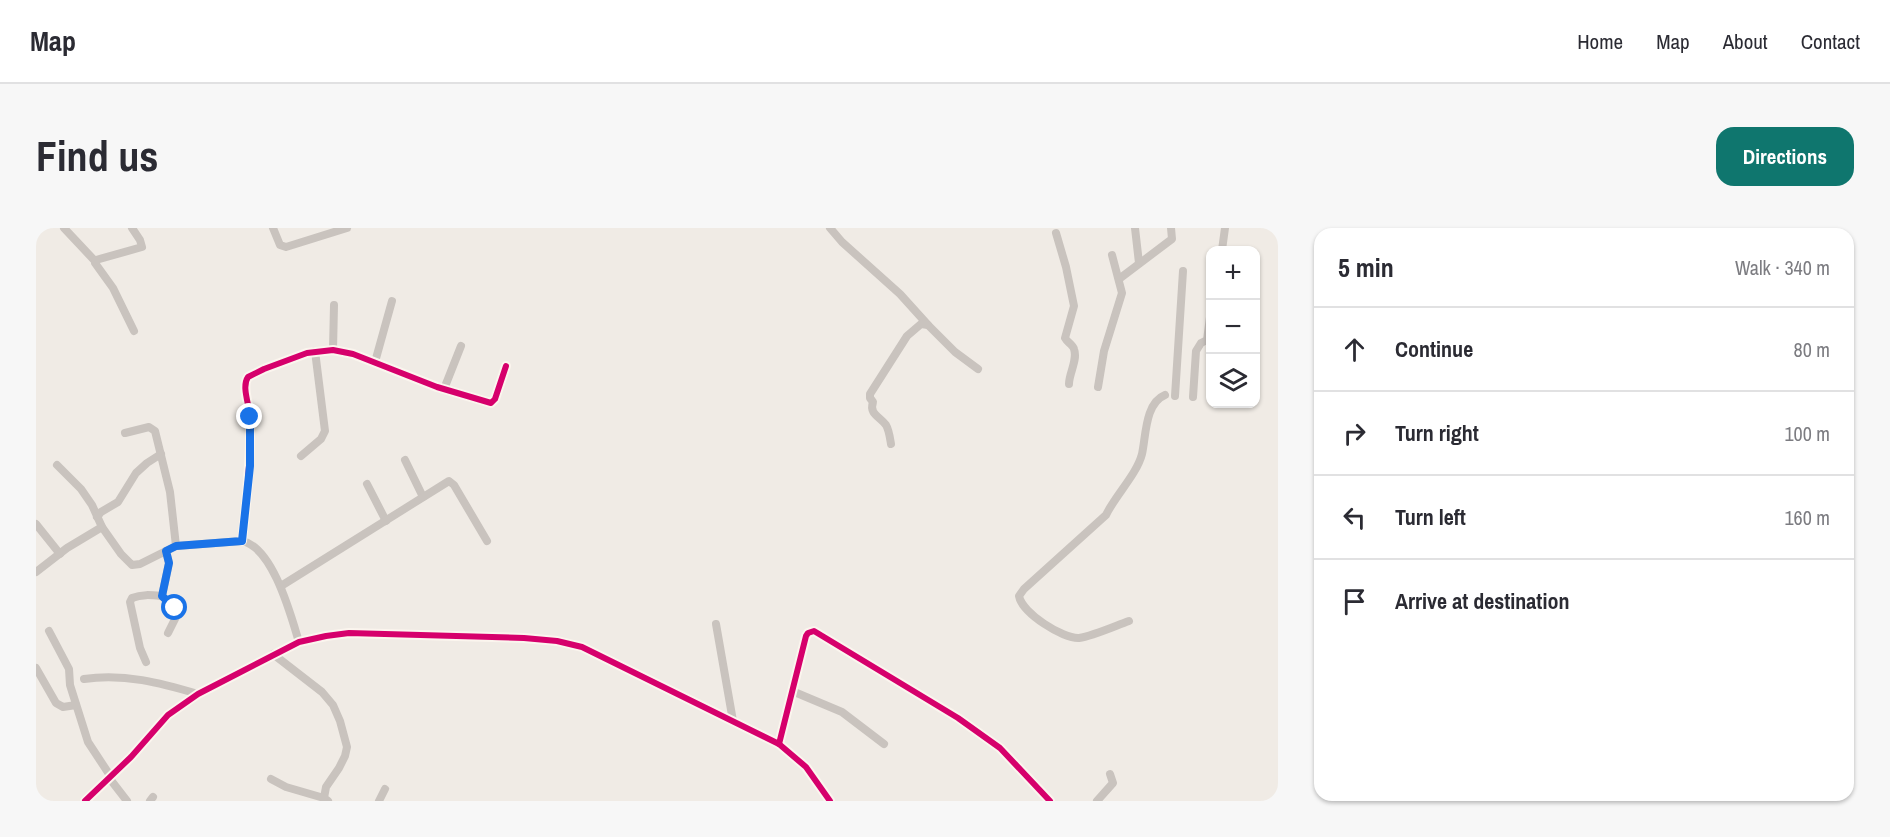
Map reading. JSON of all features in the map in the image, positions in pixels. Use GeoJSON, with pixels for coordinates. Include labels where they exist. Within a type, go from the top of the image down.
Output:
{"type":"FeatureCollection","features":[{"type":"Feature","properties":{"kind":"street"},"geometry":{"type":"LineString","coordinates":[[64,228],[95,261],[95,265],[115,291],[134,331]]}},
{"type":"Feature","properties":{"kind":"street"},"geometry":{"type":"LineString","coordinates":[[95,261],[142,247],[132,228]]}},
{"type":"Feature","properties":{"kind":"street"},"geometry":{"type":"LineString","coordinates":[[273,228],[280,244],[286,247],[347,228]]}},
{"type":"Feature","properties":{"kind":"street"},"geometry":{"type":"LineString","coordinates":[[830,228],[842,242],[900,294],[955,352],[978,369]]}},
{"type":"Feature","properties":{"kind":"street"},"geometry":{"type":"LineString","coordinates":[[1135,228],[1139,263]]}},
{"type":"Feature","properties":{"kind":"street"},"geometry":{"type":"LineString","coordinates":[[1119,279],[1172,240],[1171,228]]}},
{"type":"Feature","properties":{"kind":"street"},"geometry":{"type":"LineString","coordinates":[[1223,246],[1226,228]]}},
{"type":"Feature","properties":{"kind":"street"},"geometry":{"type":"LineString","coordinates":[[1056,233],[1074,306],[1065,338],[1074,348],[1075,353],[1069,384]]}},
{"type":"Feature","properties":{"kind":"street"},"geometry":{"type":"LineString","coordinates":[[1098,387],[1104,351],[1121,298],[1119,279],[1112,255]]}},
{"type":"Feature","properties":{"kind":"street"},"geometry":{"type":"LineString","coordinates":[[1175,396],[1183,271]]}},
{"type":"Feature","properties":{"kind":"street"},"geometry":{"type":"LineString","coordinates":[[375,362],[392,301]]}},
{"type":"Feature","properties":{"kind":"street"},"geometry":{"type":"LineString","coordinates":[[333,350],[334,305]]}},
{"type":"Feature","properties":{"kind":"street"},"geometry":{"type":"LineString","coordinates":[[891,444],[887,427],[871,408],[873,402],[870,394],[907,336],[921,324],[928,325]]}},
{"type":"Feature","properties":{"kind":"street"},"geometry":{"type":"LineString","coordinates":[[1194,397],[1196,351],[1206,341]]}},
{"type":"Feature","properties":{"kind":"street"},"geometry":{"type":"LineString","coordinates":[[444,389],[461,346]]}},
{"type":"Feature","properties":{"kind":"street"},"geometry":{"type":"LineString","coordinates":[[242,541],[250,466],[250,417],[245,387],[246,379],[264,369],[315,351],[333,350],[353,354],[444,389],[492,403],[506,366]]}},
{"type":"Feature","properties":{"kind":"street"},"geometry":{"type":"LineString","coordinates":[[301,456],[321,439],[325,431],[315,351]]}},
{"type":"Feature","properties":{"kind":"street"},"geometry":{"type":"LineString","coordinates":[[1129,621],[1078,638],[1052,629],[1036,619],[1020,601],[1019,596],[1106,515],[1137,466],[1155,403],[1165,395]]}},
{"type":"Feature","properties":{"kind":"street"},"geometry":{"type":"LineString","coordinates":[[125,433],[151,427],[156,434],[173,512],[176,546]]}},
{"type":"Feature","properties":{"kind":"street"},"geometry":{"type":"LineString","coordinates":[[98,517],[101,512],[118,502],[136,473],[161,454]]}},
{"type":"Feature","properties":{"kind":"street"},"geometry":{"type":"LineString","coordinates":[[405,460],[423,497]]}},
{"type":"Feature","properties":{"kind":"street"},"geometry":{"type":"LineString","coordinates":[[57,465],[81,489],[92,505],[102,527],[121,554],[132,565],[140,564],[176,546],[242,541],[252,545],[281,586],[299,642]]}},
{"type":"Feature","properties":{"kind":"street"},"geometry":{"type":"LineString","coordinates":[[281,586],[423,497],[451,482],[487,541]]}},
{"type":"Feature","properties":{"kind":"street"},"geometry":{"type":"LineString","coordinates":[[367,484],[386,520]]}},
{"type":"Feature","properties":{"kind":"street"},"geometry":{"type":"LineString","coordinates":[[36,524],[60,554]]}},
{"type":"Feature","properties":{"kind":"street"},"geometry":{"type":"LineString","coordinates":[[36,572],[102,527]]}},
{"type":"Feature","properties":{"kind":"street"},"geometry":{"type":"LineString","coordinates":[[162,596],[169,563],[166,551]]}},
{"type":"Feature","properties":{"kind":"street"},"geometry":{"type":"LineString","coordinates":[[146,662],[140,648],[131,599],[145,595],[162,596],[178,613],[168,633]]}},
{"type":"Feature","properties":{"kind":"street"},"geometry":{"type":"LineString","coordinates":[[716,624],[733,721]]}},
{"type":"Feature","properties":{"kind":"street"},"geometry":{"type":"LineString","coordinates":[[49,631],[69,669],[70,685],[91,749],[127,801]]}},
{"type":"Feature","properties":{"kind":"street"},"geometry":{"type":"LineString","coordinates":[[779,744],[806,636],[811,631],[817,632],[958,718],[1000,747],[1050,801]]}},
{"type":"Feature","properties":{"kind":"street"},"geometry":{"type":"LineString","coordinates":[[85,801],[110,778],[168,715],[198,694],[299,642],[350,633],[493,637],[557,641],[582,647],[779,744],[806,767],[830,801]]}},
{"type":"Feature","properties":{"kind":"street"},"geometry":{"type":"LineString","coordinates":[[271,779],[286,787],[326,799],[326,787],[339,768],[347,747],[333,705],[322,692],[273,654]]}},
{"type":"Feature","properties":{"kind":"street"},"geometry":{"type":"LineString","coordinates":[[36,668],[56,704],[63,707],[76,705]]}},
{"type":"Feature","properties":{"kind":"street"},"geometry":{"type":"LineString","coordinates":[[84,679],[102,676],[143,679],[198,694]]}},
{"type":"Feature","properties":{"kind":"street"},"geometry":{"type":"LineString","coordinates":[[792,691],[842,712],[884,744]]}},
{"type":"Feature","properties":{"kind":"street"},"geometry":{"type":"LineString","coordinates":[[1097,801],[1113,783],[1110,774]]}},
{"type":"Feature","properties":{"kind":"street"},"geometry":{"type":"LineString","coordinates":[[379,801],[386,789]]}},
{"type":"Feature","properties":{"kind":"cycle path"},"geometry":{"type":"LineString","coordinates":[[242,541],[250,449],[250,418],[245,386],[248,377],[307,353],[333,350],[353,354],[437,387],[491,403],[495,399],[506,366]]}},
{"type":"Feature","properties":{"kind":"cycle path"},"geometry":{"type":"LineString","coordinates":[[779,744],[806,636],[814,631],[958,718],[1000,748],[1050,801]]}},
{"type":"Feature","properties":{"kind":"cycle path"},"geometry":{"type":"LineString","coordinates":[[85,801],[131,757],[168,715],[198,694],[299,642],[349,633],[524,638],[557,641],[582,647],[779,744],[806,767],[830,801]]}},
{"type":"Feature","properties":{"kind":"route"},"geometry":{"type":"LineString","coordinates":[[175,608],[162,596],[169,563],[166,551],[176,546],[242,541],[250,466],[250,417]]}}]}
